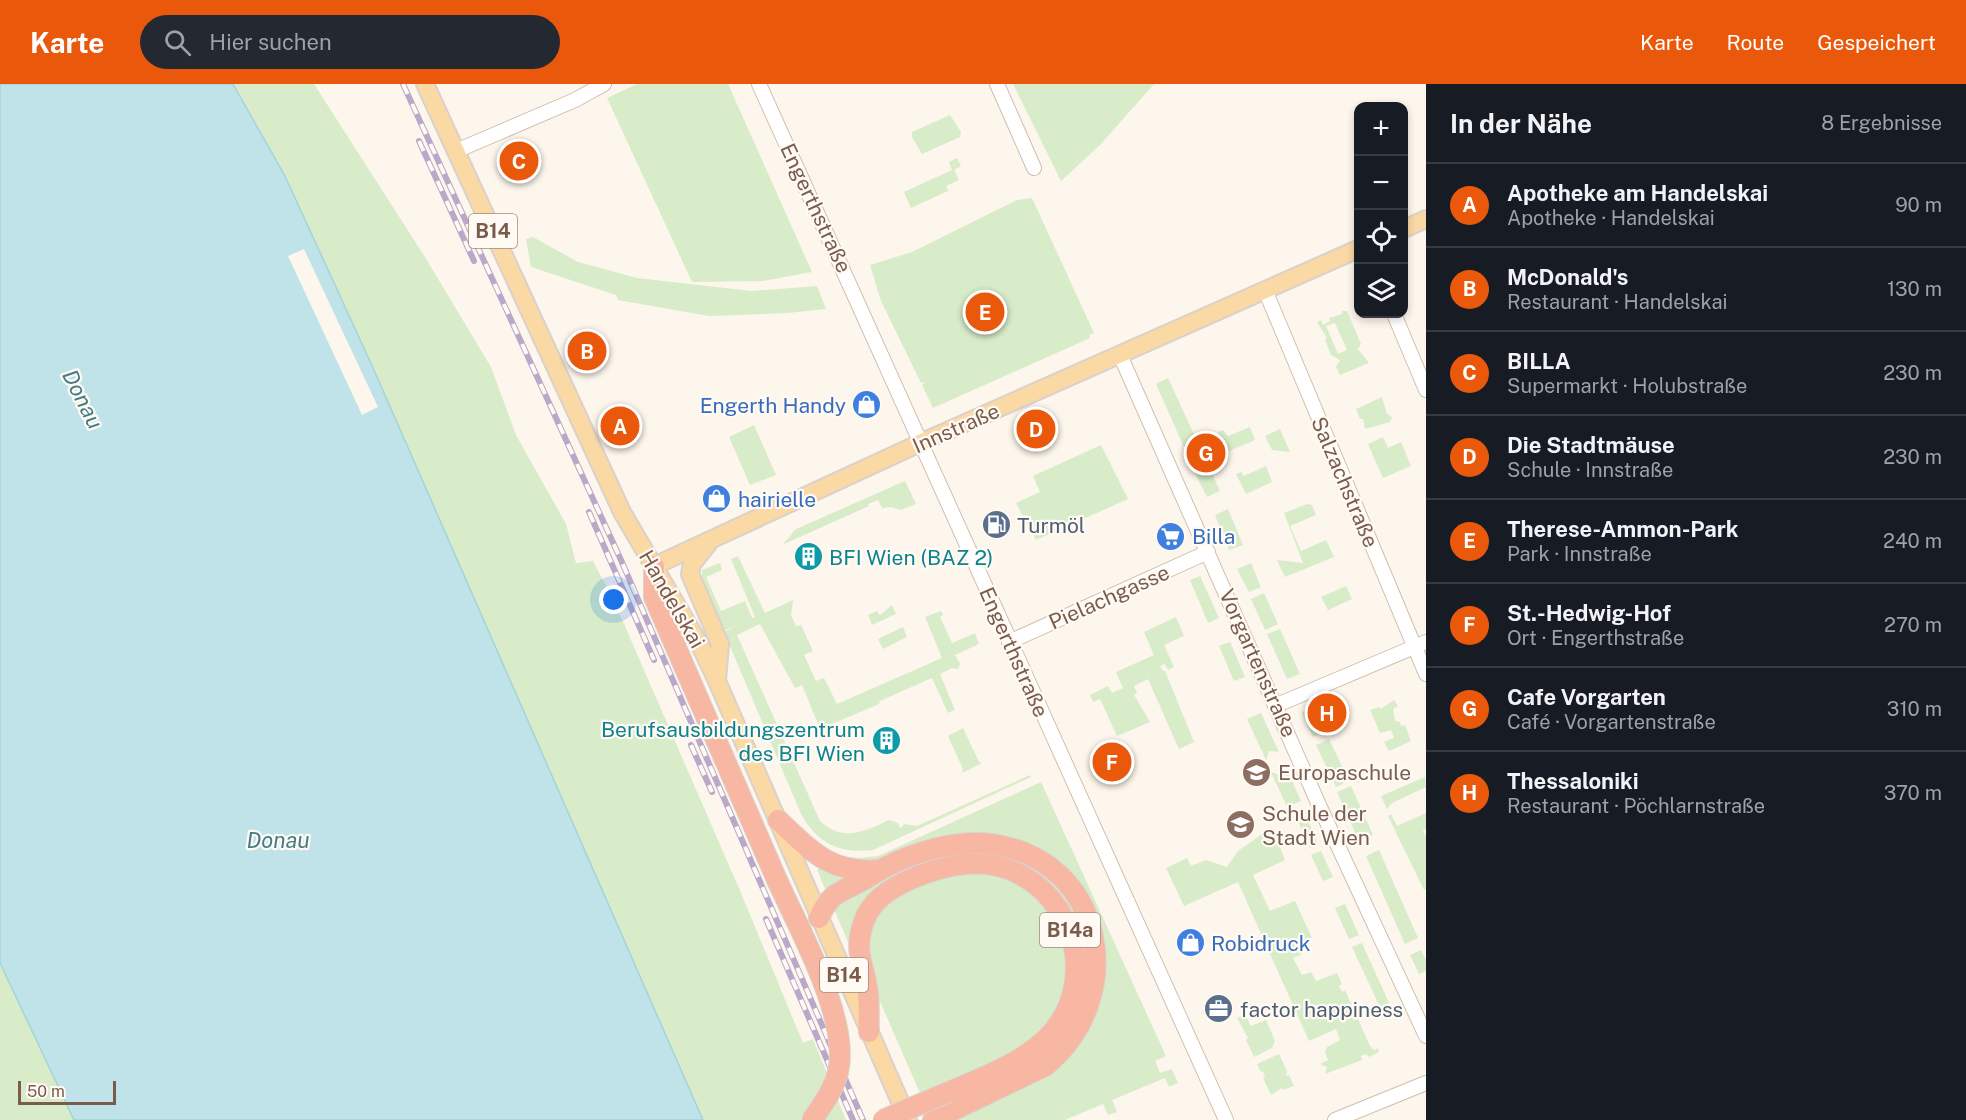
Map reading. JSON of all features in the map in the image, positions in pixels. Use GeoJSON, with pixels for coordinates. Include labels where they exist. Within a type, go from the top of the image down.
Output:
{"type":"FeatureCollection","features":[{"type":"Feature","properties":{"kind":"highway"},"geometry":{"type":"LineString","coordinates":[[654,566],[654,597],[827,995],[839,1038],[839,1068],[828,1097],[812,1120]]}},
{"type":"Feature","properties":{"kind":"highway","name":"B14a"},"geometry":{"type":"LineString","coordinates":[[778,820],[827,862],[845,870],[880,870]]}},
{"type":"Feature","properties":{"kind":"highway","name":"B14a"},"geometry":{"type":"LineString","coordinates":[[819,918],[830,896],[880,870],[931,851],[974,843],[1012,849],[1049,868],[1065,882],[1079,901],[1089,921],[1097,966],[1095,986],[1082,1023],[1071,1040],[1045,1066],[953,1101],[883,1120]]}},
{"type":"Feature","properties":{"kind":"highway","name":"B14a"},"geometry":{"type":"LineString","coordinates":[[869,1032],[867,986],[858,954],[863,923],[877,899],[897,885],[959,864],[974,863],[1006,868],[1036,884],[1062,912],[1069,926],[1076,966],[1071,999],[1056,1027],[1033,1050],[953,1101],[933,1120]]}},
{"type":"Feature","properties":{"kind":"main road","name":"Handelskai"},"geometry":{"type":"LineString","coordinates":[[425,84],[621,512],[700,645],[717,681],[908,1120]]}},
{"type":"Feature","properties":{"kind":"main road"},"geometry":{"type":"LineString","coordinates":[[1408,227],[1426,219]]}},
{"type":"Feature","properties":{"kind":"main road","name":"Innstraße"},"geometry":{"type":"LineString","coordinates":[[654,566],[1120,354],[1354,251]]}},
{"type":"Feature","properties":{"kind":"main road"},"geometry":{"type":"LineString","coordinates":[[714,537],[697,556],[690,574],[720,645],[717,681]]}},
{"type":"Feature","properties":{"kind":"street"},"geometry":{"type":"LineString","coordinates":[[456,151],[575,100],[604,84]]}},
{"type":"Feature","properties":{"kind":"street","name":"Engerthstraße"},"geometry":{"type":"LineString","coordinates":[[759,84],[1226,1120]]}},
{"type":"Feature","properties":{"kind":"street"},"geometry":{"type":"LineString","coordinates":[[997,84],[1035,168]]}},
{"type":"Feature","properties":{"kind":"street","name":"Salzachstraße"},"geometry":{"type":"LineString","coordinates":[[1265,290],[1420,644],[1426,675]]}},
{"type":"Feature","properties":{"kind":"street"},"geometry":{"type":"LineString","coordinates":[[1396,318],[1426,390]]}},
{"type":"Feature","properties":{"kind":"street","name":"Vorgartenstraße"},"geometry":{"type":"LineString","coordinates":[[1120,354],[1426,1036]]}},
{"type":"Feature","properties":{"kind":"street","name":"Pielachgasse"},"geometry":{"type":"LineString","coordinates":[[1010,642],[1208,552]]}},
{"type":"Feature","properties":{"kind":"street"},"geometry":{"type":"LineString","coordinates":[[1276,705],[1420,644]]}},
{"type":"Feature","properties":{"kind":"street"},"geometry":{"type":"LineString","coordinates":[[1335,1120],[1426,1083]]}},
{"type":"Feature","properties":{"kind":"green space"},"geometry":{"type":"Polygon","coordinates":[[[233,84],[314,84],[425,257],[491,367],[516,435],[566,524],[576,563],[593,561],[614,601],[741,893],[803,1043],[813,1039],[846,1120],[703,1120],[374,370],[285,176],[233,84]]]}},
{"type":"Feature","properties":{"kind":"green space"},"geometry":{"type":"Polygon","coordinates":[[[637,84],[728,84],[812,272],[763,281],[692,282],[607,98],[637,84]]]}},
{"type":"Feature","properties":{"kind":"green space"},"geometry":{"type":"Polygon","coordinates":[[[1013,84],[1154,84],[1100,145],[1061,181],[1013,84]]]}},
{"type":"Feature","properties":{"kind":"green space"},"geometry":{"type":"Polygon","coordinates":[[[950,115],[961,132],[960,137],[922,154],[912,137],[912,132],[950,115]]]}},
{"type":"Feature","properties":{"kind":"green space"},"geometry":{"type":"Polygon","coordinates":[[[957,158],[961,166],[954,170],[959,180],[946,186],[948,191],[911,208],[904,192],[952,170],[949,162],[957,158]]]}},
{"type":"Feature","properties":{"kind":"green space"},"geometry":{"type":"Polygon","coordinates":[[[1032,198],[1094,333],[1089,335],[1090,338],[933,408],[922,385],[925,382],[921,383],[881,301],[870,265],[912,252],[1017,200],[1032,198]]]}},
{"type":"Feature","properties":{"kind":"green space"},"geometry":{"type":"Polygon","coordinates":[[[533,237],[578,262],[637,278],[752,291],[817,286],[826,309],[709,316],[618,300],[616,295],[531,267],[526,239],[533,237]]]}},
{"type":"Feature","properties":{"kind":"green space"},"geometry":{"type":"Polygon","coordinates":[[[1342,311],[1347,311],[1361,344],[1358,349],[1369,363],[1340,375],[1336,367],[1340,360],[1331,355],[1325,340],[1327,338],[1317,322],[1321,320],[1323,325],[1330,321],[1329,318],[1342,314],[1342,311]],[[1335,323],[1326,326],[1338,354],[1347,350],[1335,323]]]}},
{"type":"Feature","properties":{"kind":"green space"},"geometry":{"type":"Polygon","coordinates":[[[1168,378],[1197,441],[1184,447],[1156,384],[1168,378]]]}},
{"type":"Feature","properties":{"kind":"green space"},"geometry":{"type":"Polygon","coordinates":[[[1382,397],[1387,414],[1392,417],[1390,422],[1365,429],[1363,419],[1360,419],[1356,409],[1382,397]]]}},
{"type":"Feature","properties":{"kind":"green space"},"geometry":{"type":"Polygon","coordinates":[[[754,425],[776,475],[750,485],[729,437],[754,425]]]}},
{"type":"Feature","properties":{"kind":"green space"},"geometry":{"type":"Polygon","coordinates":[[[1250,427],[1255,440],[1227,452],[1218,432],[1223,430],[1228,436],[1250,427]]]}},
{"type":"Feature","properties":{"kind":"green space"},"geometry":{"type":"Polygon","coordinates":[[[1280,429],[1290,452],[1272,450],[1265,436],[1280,429]]]}},
{"type":"Feature","properties":{"kind":"green space"},"geometry":{"type":"Polygon","coordinates":[[[1383,437],[1388,448],[1401,442],[1411,466],[1383,478],[1368,444],[1383,437]]]}},
{"type":"Feature","properties":{"kind":"green space"},"geometry":{"type":"Polygon","coordinates":[[[1101,445],[1128,499],[1036,540],[1016,503],[1040,492],[1033,476],[1101,445]]]}},
{"type":"Feature","properties":{"kind":"green space"},"geometry":{"type":"Polygon","coordinates":[[[1206,461],[1220,491],[1207,497],[1192,467],[1206,461]]]}},
{"type":"Feature","properties":{"kind":"green space"},"geometry":{"type":"Polygon","coordinates":[[[1266,466],[1272,482],[1246,494],[1236,474],[1241,472],[1244,476],[1266,466]]]}},
{"type":"Feature","properties":{"kind":"green space"},"geometry":{"type":"Polygon","coordinates":[[[905,481],[916,504],[901,510],[891,507],[882,508],[878,500],[782,545],[796,529],[905,481]]]}},
{"type":"Feature","properties":{"kind":"green space"},"geometry":{"type":"Polygon","coordinates":[[[1307,504],[1312,505],[1316,515],[1290,526],[1301,551],[1326,540],[1334,557],[1285,577],[1277,560],[1303,563],[1284,513],[1307,504]]]}},
{"type":"Feature","properties":{"kind":"green space"},"geometry":{"type":"Polygon","coordinates":[[[1228,509],[1243,545],[1229,550],[1215,515],[1228,509]]]}},
{"type":"Feature","properties":{"kind":"green space"},"geometry":{"type":"Polygon","coordinates":[[[738,556],[765,613],[793,600],[791,615],[796,626],[801,625],[813,651],[804,655],[816,681],[824,678],[837,704],[942,658],[925,617],[941,611],[943,615],[940,617],[952,643],[975,633],[979,644],[955,655],[960,664],[958,669],[952,668],[940,674],[955,710],[948,713],[932,678],[820,729],[802,685],[795,688],[760,624],[737,635],[820,821],[845,833],[862,831],[889,820],[898,823],[900,828],[905,824],[917,826],[1030,775],[1031,777],[873,850],[839,848],[822,839],[807,824],[801,814],[724,632],[736,626],[723,631],[702,580],[702,570],[720,563],[722,570],[706,577],[721,611],[745,601],[752,618],[755,617],[731,559],[738,556]]]}},
{"type":"Feature","properties":{"kind":"green space"},"geometry":{"type":"Polygon","coordinates":[[[1251,563],[1261,587],[1249,592],[1237,569],[1251,563]]]}},
{"type":"Feature","properties":{"kind":"green space"},"geometry":{"type":"Polygon","coordinates":[[[1200,576],[1219,618],[1208,623],[1190,580],[1200,576]]]}},
{"type":"Feature","properties":{"kind":"green space"},"geometry":{"type":"Polygon","coordinates":[[[1346,586],[1352,599],[1328,610],[1321,597],[1346,586]]]}},
{"type":"Feature","properties":{"kind":"green space"},"geometry":{"type":"Polygon","coordinates":[[[1264,593],[1278,624],[1265,630],[1251,599],[1264,593]]]}},
{"type":"Feature","properties":{"kind":"green space"},"geometry":{"type":"Polygon","coordinates":[[[892,605],[896,614],[872,625],[868,615],[877,611],[880,615],[892,605]]]}},
{"type":"Feature","properties":{"kind":"green space"},"geometry":{"type":"Polygon","coordinates":[[[1176,617],[1184,636],[1164,645],[1174,667],[1168,670],[1165,664],[1160,666],[1165,671],[1194,742],[1179,749],[1148,679],[1134,686],[1137,693],[1134,695],[1150,722],[1117,736],[1100,699],[1093,702],[1090,695],[1108,686],[1112,693],[1123,688],[1116,672],[1154,655],[1144,632],[1176,617]]]}},
{"type":"Feature","properties":{"kind":"green space"},"geometry":{"type":"Polygon","coordinates":[[[903,627],[907,637],[883,649],[878,639],[903,627]]]}},
{"type":"Feature","properties":{"kind":"green space"},"geometry":{"type":"Polygon","coordinates":[[[1280,629],[1300,674],[1287,679],[1267,634],[1280,629]]]}},
{"type":"Feature","properties":{"kind":"green space"},"geometry":{"type":"Polygon","coordinates":[[[1230,642],[1245,677],[1234,681],[1219,646],[1230,642]]]}},
{"type":"Feature","properties":{"kind":"green space"},"geometry":{"type":"Polygon","coordinates":[[[1394,700],[1398,706],[1393,709],[1395,721],[1400,722],[1401,726],[1405,725],[1411,741],[1389,751],[1384,742],[1394,738],[1391,730],[1380,733],[1370,710],[1379,707],[1381,709],[1394,700]]]}},
{"type":"Feature","properties":{"kind":"green space"},"geometry":{"type":"Polygon","coordinates":[[[1309,709],[1316,710],[1326,731],[1313,737],[1302,713],[1309,709]]]}},
{"type":"Feature","properties":{"kind":"green space"},"geometry":{"type":"Polygon","coordinates":[[[1261,713],[1279,752],[1269,751],[1266,760],[1247,719],[1261,713]]]}},
{"type":"Feature","properties":{"kind":"green space"},"geometry":{"type":"Polygon","coordinates":[[[963,728],[979,762],[982,763],[962,773],[963,769],[948,736],[963,728]]]}},
{"type":"Feature","properties":{"kind":"green space"},"geometry":{"type":"Polygon","coordinates":[[[1329,739],[1346,775],[1343,784],[1336,787],[1316,745],[1329,739]]]}},
{"type":"Feature","properties":{"kind":"green space"},"geometry":{"type":"Polygon","coordinates":[[[1286,768],[1301,801],[1287,807],[1271,772],[1280,775],[1286,768]]]}},
{"type":"Feature","properties":{"kind":"green space"},"geometry":{"type":"Polygon","coordinates":[[[1425,777],[1426,787],[1392,803],[1387,809],[1381,796],[1425,777]]]}},
{"type":"Feature","properties":{"kind":"green space"},"geometry":{"type":"Polygon","coordinates":[[[1041,782],[1166,1056],[1155,1061],[1160,1073],[1172,1069],[1178,1083],[1169,1087],[1165,1078],[1112,1100],[1117,1112],[1108,1115],[1103,1104],[1065,1120],[953,1120],[920,1093],[878,997],[848,942],[817,870],[832,855],[859,858],[878,856],[1041,782]]]}},
{"type":"Feature","properties":{"kind":"green space"},"geometry":{"type":"Polygon","coordinates":[[[1351,786],[1373,835],[1359,841],[1337,792],[1351,786]]]}},
{"type":"Feature","properties":{"kind":"green space"},"geometry":{"type":"Polygon","coordinates":[[[1426,813],[1426,829],[1423,831],[1426,837],[1426,889],[1424,890],[1388,816],[1391,814],[1397,826],[1426,813]]]}},
{"type":"Feature","properties":{"kind":"green space"},"geometry":{"type":"Polygon","coordinates":[[[1306,816],[1318,844],[1310,848],[1297,819],[1306,816]]]}},
{"type":"Feature","properties":{"kind":"green space"},"geometry":{"type":"Polygon","coordinates":[[[1272,827],[1285,860],[1253,875],[1270,911],[1295,901],[1312,938],[1298,944],[1302,954],[1293,958],[1302,975],[1311,972],[1316,981],[1337,973],[1342,984],[1339,986],[1342,992],[1345,990],[1355,1013],[1352,1014],[1354,1020],[1358,1019],[1370,1046],[1374,1050],[1378,1048],[1379,1052],[1369,1057],[1366,1054],[1361,1056],[1362,1060],[1325,1074],[1327,1067],[1320,1064],[1328,1060],[1325,1052],[1327,1047],[1340,1040],[1336,1029],[1309,1041],[1238,882],[1184,906],[1166,868],[1187,858],[1191,866],[1206,860],[1227,867],[1238,851],[1272,827]]]}},
{"type":"Feature","properties":{"kind":"green space"},"geometry":{"type":"Polygon","coordinates":[[[1379,850],[1418,938],[1405,944],[1366,856],[1379,850]]]}},
{"type":"Feature","properties":{"kind":"green space"},"geometry":{"type":"Polygon","coordinates":[[[1321,851],[1333,877],[1323,881],[1311,855],[1321,851]]]}},
{"type":"Feature","properties":{"kind":"green space"},"geometry":{"type":"Polygon","coordinates":[[[1345,904],[1359,935],[1349,939],[1335,908],[1345,904]]]}},
{"type":"Feature","properties":{"kind":"green space"},"geometry":{"type":"Polygon","coordinates":[[[1362,943],[1394,1014],[1385,1018],[1352,947],[1362,943]]]}},
{"type":"Feature","properties":{"kind":"green space"},"geometry":{"type":"Polygon","coordinates":[[[1421,950],[1426,960],[1426,971],[1419,974],[1410,955],[1421,950]]]}},
{"type":"Feature","properties":{"kind":"green space"},"geometry":{"type":"Polygon","coordinates":[[[0,963],[74,1120],[0,1120],[0,963]]]}},
{"type":"Feature","properties":{"kind":"green space"},"geometry":{"type":"Polygon","coordinates":[[[1245,1014],[1251,1026],[1266,1020],[1275,1041],[1272,1048],[1254,1057],[1246,1040],[1248,1038],[1237,1018],[1245,1014]]]}},
{"type":"Feature","properties":{"kind":"green space"},"geometry":{"type":"Polygon","coordinates":[[[1279,1054],[1287,1071],[1286,1076],[1289,1075],[1294,1086],[1283,1090],[1282,1088],[1271,1095],[1263,1078],[1265,1076],[1263,1071],[1261,1072],[1257,1064],[1279,1054]]]}},
{"type":"Feature","properties":{"kind":"water","name":"Donau"},"geometry":{"type":"Polygon","coordinates":[[[0,84],[233,84],[285,176],[374,370],[703,1120],[74,1120],[0,963],[0,84]]]}},
{"type":"Feature","properties":{"kind":"pier"},"geometry":{"type":"Polygon","coordinates":[[[304,249],[378,407],[362,415],[288,256],[304,249]]]}},
{"type":"Feature","properties":{"kind":"railway"},"geometry":{"type":"LineString","coordinates":[[403,84],[621,560],[863,1120]]}},
{"type":"Feature","properties":{"kind":"railway"},"geometry":{"type":"LineString","coordinates":[[419,141],[474,261]]}},
{"type":"Feature","properties":{"kind":"railway"},"geometry":{"type":"LineString","coordinates":[[589,512],[654,660]]}},
{"type":"Feature","properties":{"kind":"railway"},"geometry":{"type":"LineString","coordinates":[[691,745],[712,792]]}},
{"type":"Feature","properties":{"kind":"railway"},"geometry":{"type":"LineString","coordinates":[[766,919],[853,1120]]}},
{"type":"Feature","properties":{"kind":"place","name":"BILLA"},"geometry":{"type":"Point","coordinates":[519,161]}},
{"type":"Feature","properties":{"kind":"place","name":"Therese-Ammon-Park"},"geometry":{"type":"Point","coordinates":[985,312]}},
{"type":"Feature","properties":{"kind":"place","name":"McDonald's"},"geometry":{"type":"Point","coordinates":[587,351]}},
{"type":"Feature","properties":{"kind":"place","name":"Engerth Handy"},"geometry":{"type":"Point","coordinates":[867,405]}},
{"type":"Feature","properties":{"kind":"place","name":"Apotheke am Handelskai"},"geometry":{"type":"Point","coordinates":[620,426]}},
{"type":"Feature","properties":{"kind":"place","name":"Die Stadtmäuse"},"geometry":{"type":"Point","coordinates":[1036,429]}},
{"type":"Feature","properties":{"kind":"place","name":"Cafe Vorgarten"},"geometry":{"type":"Point","coordinates":[1206,453]}},
{"type":"Feature","properties":{"kind":"place","name":"hairielle"},"geometry":{"type":"Point","coordinates":[717,499]}},
{"type":"Feature","properties":{"kind":"place","name":"Turmöl"},"geometry":{"type":"Point","coordinates":[996,525]}},
{"type":"Feature","properties":{"kind":"place","name":"Billa"},"geometry":{"type":"Point","coordinates":[1171,536]}},
{"type":"Feature","properties":{"kind":"place","name":"BFI Wien (BAZ 2)"},"geometry":{"type":"Point","coordinates":[808,557]}},
{"type":"Feature","properties":{"kind":"place","name":"Thessaloniki"},"geometry":{"type":"Point","coordinates":[1327,713]}},
{"type":"Feature","properties":{"kind":"place","name":"Berufsausbildungszentrum des BFI Wien"},"geometry":{"type":"Point","coordinates":[886,741]}},
{"type":"Feature","properties":{"kind":"place","name":"St.-Hedwig-Hof"},"geometry":{"type":"Point","coordinates":[1112,762]}},
{"type":"Feature","properties":{"kind":"place","name":"Europaschule"},"geometry":{"type":"Point","coordinates":[1257,772]}},
{"type":"Feature","properties":{"kind":"place","name":"Schule der Stadt Wien"},"geometry":{"type":"Point","coordinates":[1241,825]}},
{"type":"Feature","properties":{"kind":"place","name":"Robidruck"},"geometry":{"type":"Point","coordinates":[1190,943]}},
{"type":"Feature","properties":{"kind":"place","name":"factor happiness"},"geometry":{"type":"Point","coordinates":[1219,1009]}}]}
